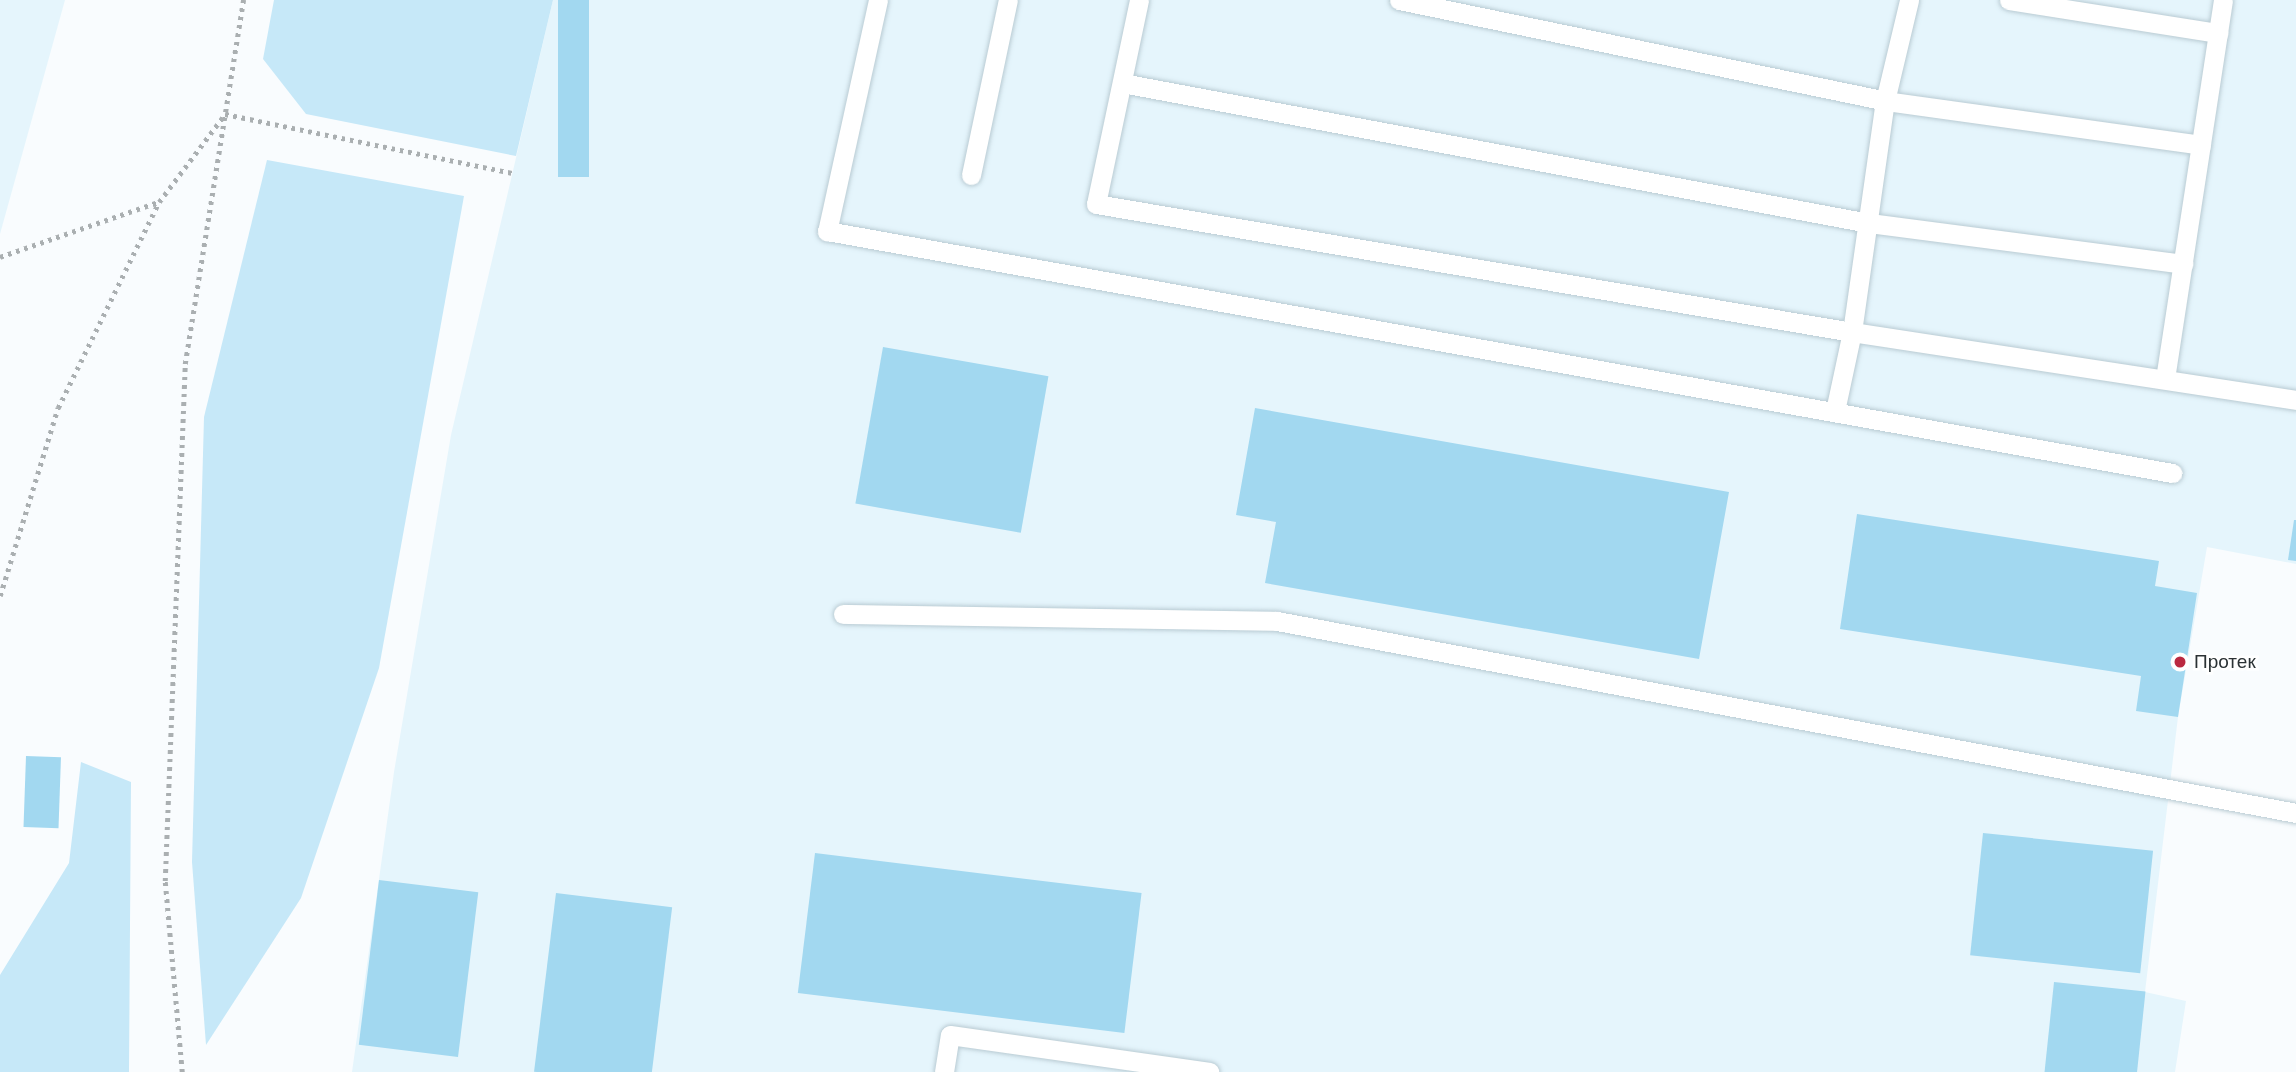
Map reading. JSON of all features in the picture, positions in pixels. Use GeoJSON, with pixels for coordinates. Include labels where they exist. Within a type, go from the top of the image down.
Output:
{"type":"FeatureCollection","features":[{"type":"Feature","properties":{"kind":"lane"},"geometry":{"type":"LineString","coordinates":[[878,0],[827,231],[2172,473]]}},
{"type":"Feature","properties":{"kind":"lane"},"geometry":{"type":"LineString","coordinates":[[971,175],[1008,0]]}},
{"type":"Feature","properties":{"kind":"lane"},"geometry":{"type":"LineString","coordinates":[[1139,0],[1096,204],[1852,332],[2296,400]]}},
{"type":"Feature","properties":{"kind":"lane"},"geometry":{"type":"LineString","coordinates":[[1399,0],[1885,101],[2201,145]]}},
{"type":"Feature","properties":{"kind":"lane"},"geometry":{"type":"LineString","coordinates":[[1835,411],[1852,332],[1885,101],[1909,0]]}},
{"type":"Feature","properties":{"kind":"lane"},"geometry":{"type":"LineString","coordinates":[[2009,0],[2218,33]]}},
{"type":"Feature","properties":{"kind":"lane"},"geometry":{"type":"LineString","coordinates":[[2165,379],[2223,0]]}},
{"type":"Feature","properties":{"kind":"lane"},"geometry":{"type":"LineString","coordinates":[[1122,83],[1869,223],[2183,264]]}},
{"type":"Feature","properties":{"kind":"lane"},"geometry":{"type":"LineString","coordinates":[[843,614],[1277,621],[2296,813]]}},
{"type":"Feature","properties":{"kind":"lane"},"geometry":{"type":"LineString","coordinates":[[944,1072],[950,1035],[1209,1072]]}},
{"type":"Feature","properties":{"kind":"path"},"geometry":{"type":"LineString","coordinates":[[182,1072],[165,881],[186,364],[243,0]]}},
{"type":"Feature","properties":{"kind":"path"},"geometry":{"type":"LineString","coordinates":[[225,114],[512,173]]}},
{"type":"Feature","properties":{"kind":"path"},"geometry":{"type":"LineString","coordinates":[[0,596],[58,408],[159,202],[225,114]]}},
{"type":"Feature","properties":{"kind":"path"},"geometry":{"type":"LineString","coordinates":[[0,257],[159,202]]}},
{"type":"Feature","properties":{"kind":"shaded area"},"geometry":{"type":"Polygon","coordinates":[[[0,0],[65,0],[0,234],[0,0]]]}},
{"type":"Feature","properties":{"kind":"shaded area"},"geometry":{"type":"Polygon","coordinates":[[[274,0],[553,0],[516,156],[306,114],[263,59],[274,0]]]}},
{"type":"Feature","properties":{"kind":"shaded area"},"geometry":{"type":"Polygon","coordinates":[[[553,0],[2296,0],[2296,564],[2207,547],[2178,717],[2145,992],[2186,1001],[2175,1072],[352,1072],[394,772],[451,435],[553,0]]]}},
{"type":"Feature","properties":{"kind":"shaded area"},"geometry":{"type":"Polygon","coordinates":[[[267,160],[464,196],[379,668],[301,898],[206,1045],[192,862],[204,417],[267,160]]]}},
{"type":"Feature","properties":{"kind":"shaded area"},"geometry":{"type":"Polygon","coordinates":[[[81,762],[131,782],[129,1072],[0,1072],[0,975],[69,863],[81,762]]]}},
{"type":"Feature","properties":{"kind":"building"},"geometry":{"type":"Polygon","coordinates":[[[558,0],[589,0],[589,177],[558,177],[558,0]]]}},
{"type":"Feature","properties":{"kind":"building"},"geometry":{"type":"Polygon","coordinates":[[[883,347],[1048,376],[1021,533],[855,504],[883,347]]]}},
{"type":"Feature","properties":{"kind":"building"},"geometry":{"type":"Polygon","coordinates":[[[1255,408],[1729,492],[1699,659],[1265,583],[1276,522],[1236,515],[1255,408]]]}},
{"type":"Feature","properties":{"kind":"building"},"geometry":{"type":"Polygon","coordinates":[[[1857,514],[2159,561],[2155,586],[2197,593],[2178,717],[2136,711],[2141,676],[1840,629],[1857,514]]]}},
{"type":"Feature","properties":{"kind":"building"},"geometry":{"type":"Polygon","coordinates":[[[2296,520],[2296,561],[2288,560],[2296,520]]]}},
{"type":"Feature","properties":{"kind":"building"},"geometry":{"type":"Polygon","coordinates":[[[26,756],[61,757],[59,828],[24,827],[26,756]]]}},
{"type":"Feature","properties":{"kind":"building"},"geometry":{"type":"Polygon","coordinates":[[[1983,833],[2153,851],[2140,973],[1970,955],[1983,833]]]}},
{"type":"Feature","properties":{"kind":"building"},"geometry":{"type":"Polygon","coordinates":[[[815,853],[1142,893],[1124,1033],[798,993],[815,853]]]}},
{"type":"Feature","properties":{"kind":"building"},"geometry":{"type":"Polygon","coordinates":[[[379,880],[478,892],[458,1057],[359,1045],[379,880]]]}},
{"type":"Feature","properties":{"kind":"building"},"geometry":{"type":"Polygon","coordinates":[[[556,893],[672,907],[652,1072],[534,1072],[556,893]]]}},
{"type":"Feature","properties":{"kind":"building"},"geometry":{"type":"Polygon","coordinates":[[[2054,982],[2145,992],[2137,1072],[2045,1072],[2054,982]]]}},
{"type":"Feature","properties":{"kind":"place","name":"Протек"},"geometry":{"type":"Point","coordinates":[2180,662]}}]}
